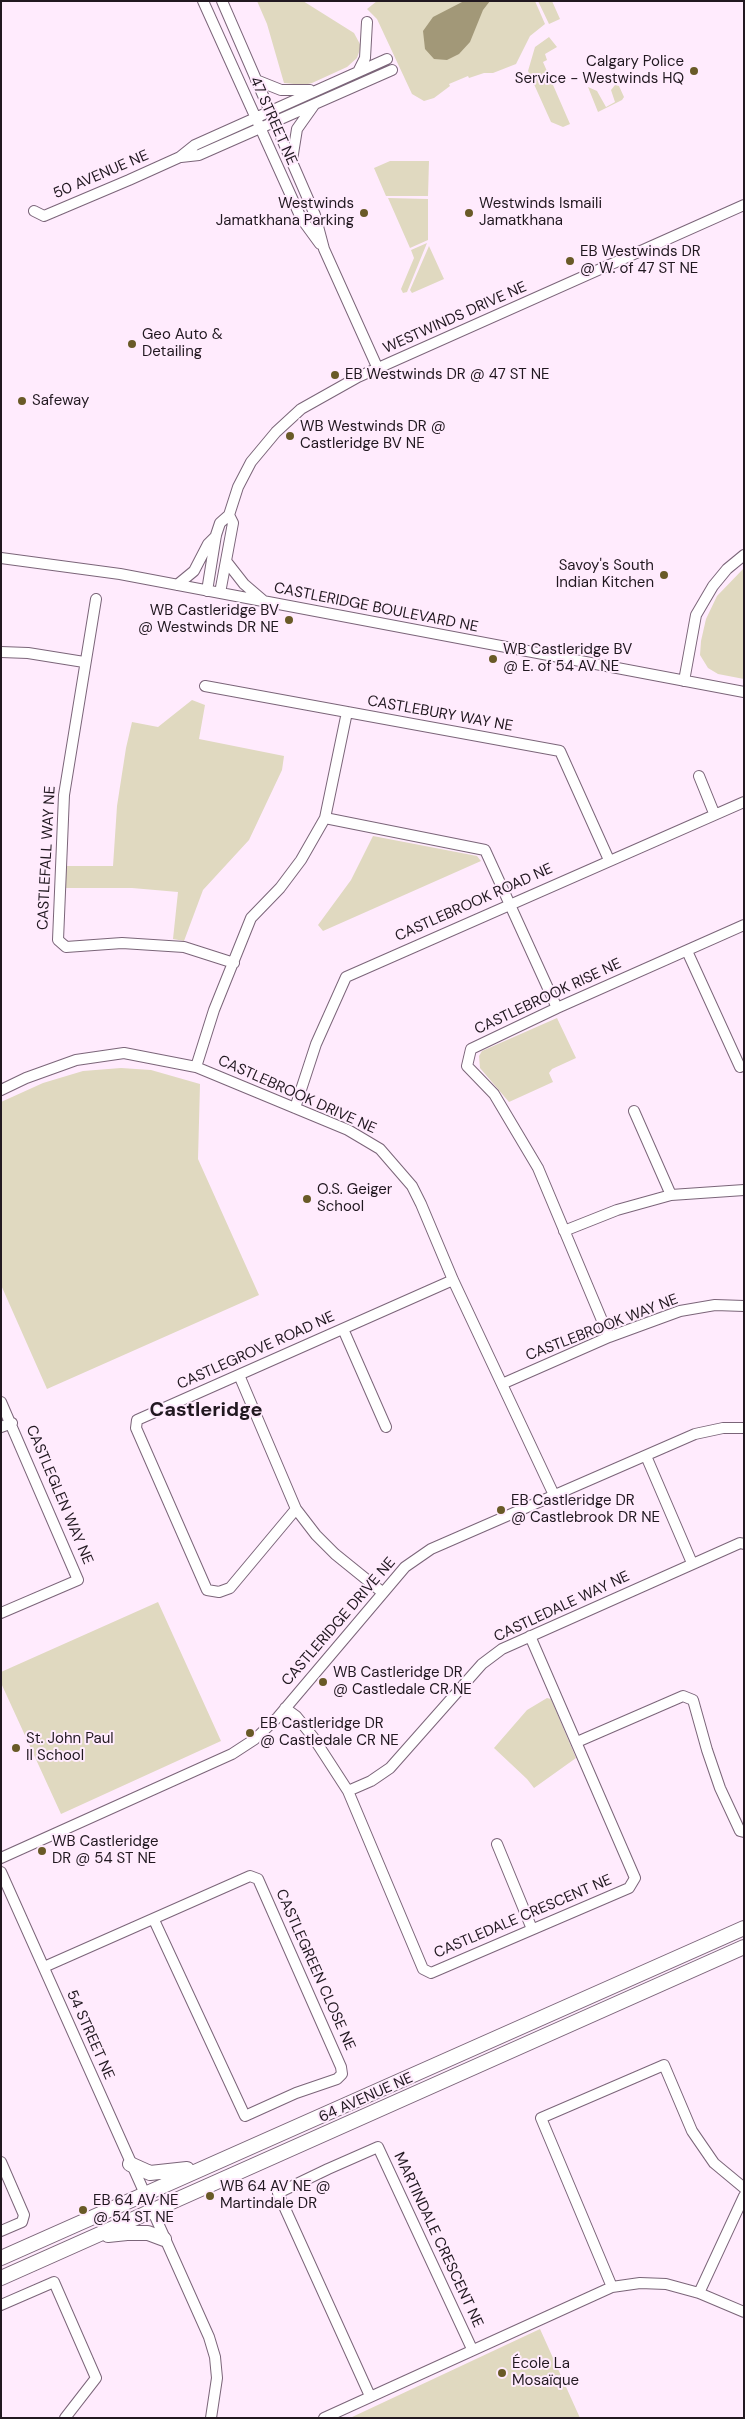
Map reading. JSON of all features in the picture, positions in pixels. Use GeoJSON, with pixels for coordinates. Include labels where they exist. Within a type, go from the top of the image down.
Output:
{"type":"FeatureCollection","features":[{"type":"Feature","properties":{"kind":"main road","name":"64 AVENUE NE"},"geometry":{"type":"LineString","coordinates":[[1,2258],[744,1928]]}},
{"type":"Feature","properties":{"kind":"main road","name":"64 AVENUE NE"},"geometry":{"type":"LineString","coordinates":[[1,2278],[744,1947]]}},
{"type":"Feature","properties":{"kind":"main road"},"geometry":{"type":"LineString","coordinates":[[130,2164],[150,2172],[205,2167]]}},
{"type":"Feature","properties":{"kind":"main road"},"geometry":{"type":"LineString","coordinates":[[90,2238],[127,2232],[164,2238]]}},
{"type":"Feature","properties":{"kind":"street","name":"47 STREET NE"},"geometry":{"type":"LineString","coordinates":[[203,1],[301,218],[324,249]]}},
{"type":"Feature","properties":{"kind":"street","name":"47 STREET NE"},"geometry":{"type":"LineString","coordinates":[[222,1],[315,215],[324,249],[378,369]]}},
{"type":"Feature","properties":{"kind":"street"},"geometry":{"type":"LineString","coordinates":[[358,72],[365,58],[367,22]]}},
{"type":"Feature","properties":{"kind":"street","name":"50 AVENUE NE"},"geometry":{"type":"LineString","coordinates":[[34,211],[44,216],[180,157],[199,155],[321,89],[387,59]]}},
{"type":"Feature","properties":{"kind":"street","name":"50 AVENUE NE"},"geometry":{"type":"LineString","coordinates":[[273,116],[314,104],[392,70]]}},
{"type":"Feature","properties":{"kind":"street"},"geometry":{"type":"LineString","coordinates":[[256,80],[272,88],[294,92],[321,89]]}},
{"type":"Feature","properties":{"kind":"street"},"geometry":{"type":"LineString","coordinates":[[292,161],[297,129],[314,104]]}},
{"type":"Feature","properties":{"kind":"street","name":"WESTWINDS DRIVE NE"},"geometry":{"type":"LineString","coordinates":[[207,591],[216,535],[220,523],[229,515],[238,487],[251,462],[291,417],[318,398],[378,369],[744,205]]}},
{"type":"Feature","properties":{"kind":"street","name":"WESTWINDS DRIVE NE"},"geometry":{"type":"LineString","coordinates":[[220,593],[233,523],[229,515]]}},
{"type":"Feature","properties":{"kind":"street"},"geometry":{"type":"LineString","coordinates":[[177,585],[194,571],[208,544],[216,535]]}},
{"type":"Feature","properties":{"kind":"street"},"geometry":{"type":"LineString","coordinates":[[684,681],[696,615],[713,586],[727,568],[744,555]]}},
{"type":"Feature","properties":{"kind":"street","name":"CASTLERIDGE BOULEVARD NE"},"geometry":{"type":"LineString","coordinates":[[1,558],[120,574],[744,692]]}},
{"type":"Feature","properties":{"kind":"street"},"geometry":{"type":"LineString","coordinates":[[226,561],[244,584],[265,602]]}},
{"type":"Feature","properties":{"kind":"street","name":"CASTLEFALL WAY NE"},"geometry":{"type":"LineString","coordinates":[[96,599],[84,662],[64,796],[58,940],[66,947],[122,943],[184,947],[234,963]]}},
{"type":"Feature","properties":{"kind":"street"},"geometry":{"type":"LineString","coordinates":[[1,652],[28,653],[84,662]]}},
{"type":"Feature","properties":{"kind":"street"},"geometry":{"type":"LineString","coordinates":[[205,686],[347,712]]}},
{"type":"Feature","properties":{"kind":"street","name":"CASTLEBURY WAY NE"},"geometry":{"type":"LineString","coordinates":[[196,1067],[214,1010],[251,918],[286,881],[301,860],[325,818],[347,712],[560,751],[609,860]]}},
{"type":"Feature","properties":{"kind":"street"},"geometry":{"type":"LineString","coordinates":[[699,776],[714,813]]}},
{"type":"Feature","properties":{"kind":"street","name":"CASTLEBROOK ROAD NE"},"geometry":{"type":"LineString","coordinates":[[295,1108],[316,1044],[346,977],[714,813],[744,802]]}},
{"type":"Feature","properties":{"kind":"street"},"geometry":{"type":"LineString","coordinates":[[325,818],[485,850],[557,1008]]}},
{"type":"Feature","properties":{"kind":"street","name":"CASTLEBROOK RISE NE"},"geometry":{"type":"LineString","coordinates":[[609,1337],[538,1168],[514,1124],[494,1094],[467,1066],[471,1049],[557,1008],[744,925]]}},
{"type":"Feature","properties":{"kind":"street"},"geometry":{"type":"LineString","coordinates":[[687,951],[740,1067]]}},
{"type":"Feature","properties":{"kind":"street","name":"CASTLEBROOK DRIVE NE"},"geometry":{"type":"LineString","coordinates":[[1,1090],[26,1078],[76,1060],[124,1052],[196,1067],[348,1130],[380,1148],[398,1167],[412,1186],[453,1280],[554,1495]]}},
{"type":"Feature","properties":{"kind":"street"},"geometry":{"type":"LineString","coordinates":[[634,1111],[671,1195]]}},
{"type":"Feature","properties":{"kind":"street"},"geometry":{"type":"LineString","coordinates":[[564,1231],[617,1210],[671,1195],[744,1190]]}},
{"type":"Feature","properties":{"kind":"street","name":"CASTLEGROVE ROAD NE"},"geometry":{"type":"LineString","coordinates":[[296,1509],[230,1588],[219,1592],[208,1590],[136,1428],[137,1420],[453,1280]]}},
{"type":"Feature","properties":{"kind":"street","name":"CASTLEBROOK WAY NE"},"geometry":{"type":"LineString","coordinates":[[502,1384],[609,1337],[680,1311],[715,1305],[744,1306]]}},
{"type":"Feature","properties":{"kind":"street"},"geometry":{"type":"LineString","coordinates":[[343,1329],[386,1427]]}},
{"type":"Feature","properties":{"kind":"street"},"geometry":{"type":"LineString","coordinates":[[239,1375],[296,1509],[316,1535],[335,1554],[382,1592]]}},
{"type":"Feature","properties":{"kind":"street","name":"CASTLEGLEN WAY NE"},"geometry":{"type":"LineString","coordinates":[[1,1402],[12,1423],[78,1580],[1,1613]]}},
{"type":"Feature","properties":{"kind":"street"},"geometry":{"type":"LineString","coordinates":[[1,1428],[12,1423]]}},
{"type":"Feature","properties":{"kind":"street","name":"CASTLERIDGE DRIVE NE"},"geometry":{"type":"LineString","coordinates":[[1,1858],[232,1754],[255,1739],[285,1708],[404,1567],[431,1549],[695,1434],[723,1428],[744,1428]]}},
{"type":"Feature","properties":{"kind":"street"},"geometry":{"type":"LineString","coordinates":[[646,1456],[692,1563]]}},
{"type":"Feature","properties":{"kind":"street","name":"CASTLEDALE WAY NE"},"geometry":{"type":"LineString","coordinates":[[348,1791],[371,1781],[390,1768],[482,1664],[502,1649],[740,1542],[744,1544]]}},
{"type":"Feature","properties":{"kind":"street","name":"CASTLEDALE CRESCENT NE"},"geometry":{"type":"LineString","coordinates":[[285,1708],[296,1716],[313,1737],[348,1791],[423,1969],[432,1973],[629,1888],[635,1878],[530,1636]]}},
{"type":"Feature","properties":{"kind":"street"},"geometry":{"type":"LineString","coordinates":[[577,1742],[683,1696],[693,1700],[720,1788],[740,1831],[744,1832]]}},
{"type":"Feature","properties":{"kind":"street"},"geometry":{"type":"LineString","coordinates":[[497,1844],[532,1929]]}},
{"type":"Feature","properties":{"kind":"street","name":"54 STREET NE"},"geometry":{"type":"LineString","coordinates":[[1,1872],[209,2337],[215,2357],[216,2386],[211,2418]]}},
{"type":"Feature","properties":{"kind":"street","name":"CASTLEGREEN CLOSE NE"},"geometry":{"type":"LineString","coordinates":[[44,1968],[250,1876],[258,1879],[341,2067],[342,2074],[337,2079],[296,2093],[245,2116],[154,1920]]}},
{"type":"Feature","properties":{"kind":"street"},"geometry":{"type":"LineString","coordinates":[[612,2287],[541,2118],[664,2065],[692,2131],[714,2163],[744,2188]]}},
{"type":"Feature","properties":{"kind":"street","name":"MARTINDALE CRESCENT NE"},"geometry":{"type":"LineString","coordinates":[[370,2396],[278,2193],[328,2169],[378,2147],[472,2349]]}},
{"type":"Feature","properties":{"kind":"street"},"geometry":{"type":"LineString","coordinates":[[1,2162],[24,2215],[22,2222],[1,2231]]}},
{"type":"Feature","properties":{"kind":"street"},"geometry":{"type":"LineString","coordinates":[[699,2293],[744,2196]]}},
{"type":"Feature","properties":{"kind":"street"},"geometry":{"type":"LineString","coordinates":[[1,2305],[54,2282],[96,2378],[65,2418]]}},
{"type":"Feature","properties":{"kind":"street"},"geometry":{"type":"LineString","coordinates":[[324,2418],[472,2349],[612,2287],[640,2283],[666,2284],[699,2293],[744,2312]]}},
{"type":"Feature","properties":{"kind":"shaded area"},"geometry":{"type":"Polygon","coordinates":[[[257,1],[303,1],[354,33],[361,46],[357,58],[347,67],[312,83],[304,85],[284,83],[267,24],[257,1]]]}},
{"type":"Feature","properties":{"kind":"shaded area"},"geometry":{"type":"Polygon","coordinates":[[[377,1],[535,1],[545,24],[530,36],[516,64],[493,73],[484,73],[469,78],[468,76],[449,84],[450,86],[434,98],[424,101],[412,94],[377,19],[367,9],[377,1]]]}},
{"type":"Feature","properties":{"kind":"shaded area"},"geometry":{"type":"Polygon","coordinates":[[[464,1],[490,1],[483,10],[470,42],[459,54],[447,60],[434,59],[425,49],[423,31],[433,17],[464,1]]]}},
{"type":"Feature","properties":{"kind":"shaded area"},"geometry":{"type":"Polygon","coordinates":[[[538,1],[552,1],[560,19],[549,24],[538,1]]]}},
{"type":"Feature","properties":{"kind":"shaded area"},"geometry":{"type":"Polygon","coordinates":[[[549,37],[557,47],[545,54],[547,60],[543,62],[570,124],[563,127],[551,122],[528,71],[535,47],[549,37]]]}},
{"type":"Feature","properties":{"kind":"shaded area"},"geometry":{"type":"Polygon","coordinates":[[[615,85],[619,86],[624,97],[622,100],[598,112],[588,87],[597,91],[606,107],[615,102],[611,90],[615,85]]]}},
{"type":"Feature","properties":{"kind":"shaded area"},"geometry":{"type":"Polygon","coordinates":[[[390,161],[429,161],[428,196],[386,196],[374,168],[390,161]]]}},
{"type":"Feature","properties":{"kind":"shaded area"},"geometry":{"type":"Polygon","coordinates":[[[388,198],[428,199],[428,240],[410,248],[388,198]]]}},
{"type":"Feature","properties":{"kind":"shaded area"},"geometry":{"type":"Polygon","coordinates":[[[427,243],[407,292],[403,293],[401,289],[414,258],[411,250],[427,243]]]}},
{"type":"Feature","properties":{"kind":"shaded area"},"geometry":{"type":"Polygon","coordinates":[[[429,246],[444,279],[412,293],[410,290],[429,246]]]}},
{"type":"Feature","properties":{"kind":"shaded area"},"geometry":{"type":"Polygon","coordinates":[[[744,568],[744,679],[718,674],[708,668],[700,655],[706,619],[717,596],[744,568]]]}},
{"type":"Feature","properties":{"kind":"shaded area"},"geometry":{"type":"Polygon","coordinates":[[[192,700],[205,705],[199,739],[284,756],[282,770],[249,840],[203,890],[184,941],[173,939],[178,892],[132,888],[66,888],[66,866],[113,866],[117,806],[132,722],[158,727],[192,700]]]}},
{"type":"Feature","properties":{"kind":"shaded area"},"geometry":{"type":"Polygon","coordinates":[[[373,836],[477,856],[481,861],[323,931],[318,925],[351,880],[373,836]]]}},
{"type":"Feature","properties":{"kind":"shaded area"},"geometry":{"type":"Polygon","coordinates":[[[557,1018],[576,1058],[552,1069],[549,1073],[553,1082],[509,1102],[480,1068],[479,1056],[482,1051],[557,1018]]]}},
{"type":"Feature","properties":{"kind":"shaded area"},"geometry":{"type":"Polygon","coordinates":[[[121,1068],[151,1070],[200,1084],[198,1159],[259,1295],[47,1389],[1,1285],[1,1102],[43,1083],[83,1071],[121,1068]]]}},
{"type":"Feature","properties":{"kind":"shaded area"},"geometry":{"type":"Polygon","coordinates":[[[158,1602],[221,1741],[61,1814],[1,1683],[1,1672],[158,1602]]]}},
{"type":"Feature","properties":{"kind":"shaded area"},"geometry":{"type":"Polygon","coordinates":[[[547,1698],[551,1699],[576,1758],[534,1788],[494,1748],[527,1710],[547,1698]]]}},
{"type":"Feature","properties":{"kind":"shaded area","name":"École La Mosaïque"},"geometry":{"type":"Polygon","coordinates":[[[540,2329],[580,2418],[350,2418],[540,2329]]]}},
{"type":"Feature","properties":{"kind":"place","name":"Calgary Police Service - Westwinds HQ"},"geometry":{"type":"Point","coordinates":[694,71]}},
{"type":"Feature","properties":{"kind":"place","name":"Westwinds Jamatkhana Parking"},"geometry":{"type":"Point","coordinates":[364,213]}},
{"type":"Feature","properties":{"kind":"place","name":"Westwinds Ismaili Jamatkhana"},"geometry":{"type":"Point","coordinates":[469,213]}},
{"type":"Feature","properties":{"kind":"place","name":"EB Westwinds DR @ W. of 47 ST NE"},"geometry":{"type":"Point","coordinates":[570,261]}},
{"type":"Feature","properties":{"kind":"place","name":"Geo Auto & Detailing"},"geometry":{"type":"Point","coordinates":[132,344]}},
{"type":"Feature","properties":{"kind":"place","name":"EB Westwinds DR @ 47 ST NE"},"geometry":{"type":"Point","coordinates":[335,375]}},
{"type":"Feature","properties":{"kind":"place","name":"Safeway"},"geometry":{"type":"Point","coordinates":[22,401]}},
{"type":"Feature","properties":{"kind":"place","name":"WB Westwinds DR @ Castleridge BV NE"},"geometry":{"type":"Point","coordinates":[290,436]}},
{"type":"Feature","properties":{"kind":"place","name":"Savoy's South Indian Kitchen"},"geometry":{"type":"Point","coordinates":[664,575]}},
{"type":"Feature","properties":{"kind":"place","name":"WB Castleridge BV @ Westwinds DR NE"},"geometry":{"type":"Point","coordinates":[289,620]}},
{"type":"Feature","properties":{"kind":"place","name":"WB Castleridge BV @ E. of 54 AV NE"},"geometry":{"type":"Point","coordinates":[493,659]}},
{"type":"Feature","properties":{"kind":"place","name":"O.S. Geiger School"},"geometry":{"type":"Point","coordinates":[307,1199]}},
{"type":"Feature","properties":{"kind":"place","name":"EB Castleridge DR @ Castlebrook DR NE"},"geometry":{"type":"Point","coordinates":[501,1510]}},
{"type":"Feature","properties":{"kind":"place","name":"WB Castleridge DR @ Castledale CR NE"},"geometry":{"type":"Point","coordinates":[323,1682]}},
{"type":"Feature","properties":{"kind":"place","name":"EB Castleridge DR @ Castledale CR NE"},"geometry":{"type":"Point","coordinates":[250,1733]}},
{"type":"Feature","properties":{"kind":"place","name":"St. John Paul II School"},"geometry":{"type":"Point","coordinates":[16,1748]}},
{"type":"Feature","properties":{"kind":"place","name":"WB Castleridge DR @ 54 ST NE"},"geometry":{"type":"Point","coordinates":[42,1851]}},
{"type":"Feature","properties":{"kind":"place","name":"WB 64 AV NE @ Martindale DR"},"geometry":{"type":"Point","coordinates":[210,2196]}},
{"type":"Feature","properties":{"kind":"place","name":"EB 64 AV NE @ 54 ST NE"},"geometry":{"type":"Point","coordinates":[83,2210]}},
{"type":"Feature","properties":{"kind":"place","name":"École La Mosaïque"},"geometry":{"type":"Point","coordinates":[502,2373]}},
{"type":"Feature","properties":{"kind":"district","name":"Castleridge"},"geometry":{"type":"Point","coordinates":[206,1411]}}]}
